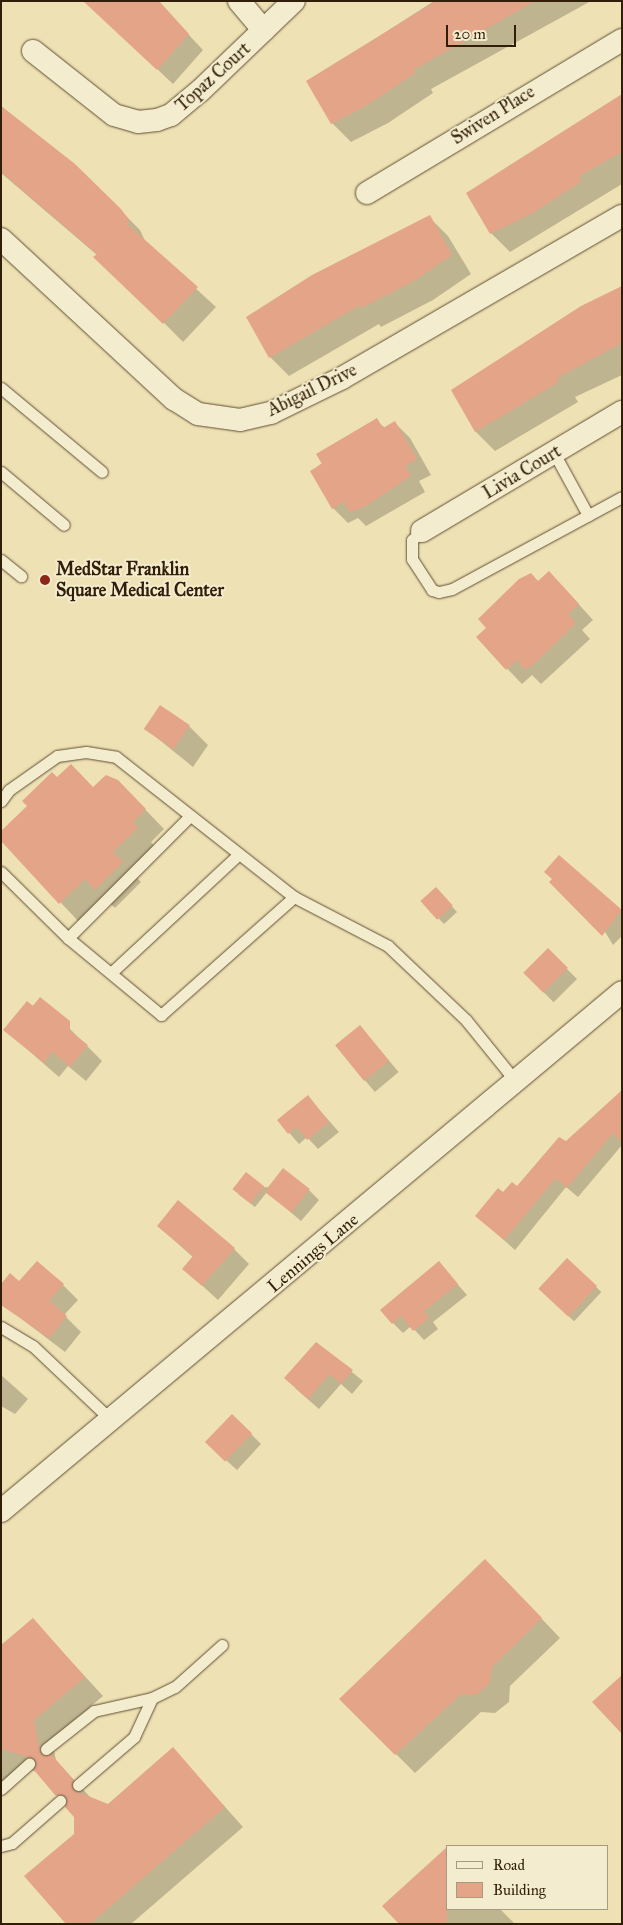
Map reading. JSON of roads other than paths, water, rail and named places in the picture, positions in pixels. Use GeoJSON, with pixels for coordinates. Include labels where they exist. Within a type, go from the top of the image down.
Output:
{"type":"FeatureCollection","features":[{"type":"Feature","properties":{"kind":"street"},"geometry":{"type":"LineString","coordinates":[[239,1],[263,30]]}},
{"type":"Feature","properties":{"kind":"street","name":"Topaz Court"},"geometry":{"type":"LineString","coordinates":[[34,51],[114,115],[138,122],[156,120],[171,115],[193,97],[294,1]]}},
{"type":"Feature","properties":{"kind":"street","name":"Swiven Place"},"geometry":{"type":"LineString","coordinates":[[367,193],[622,40]]}},
{"type":"Feature","properties":{"kind":"street","name":"Abigail Drive"},"geometry":{"type":"LineString","coordinates":[[1,239],[174,399],[198,414],[240,420],[271,413],[342,378],[622,216]]}},
{"type":"Feature","properties":{"kind":"street","name":"Livia Court"},"geometry":{"type":"LineString","coordinates":[[422,531],[622,412]]}},
{"type":"Feature","properties":{"kind":"street","name":"Lennings Lane"},"geometry":{"type":"LineString","coordinates":[[1,1511],[517,1083],[622,992]]}},
{"type":"Feature","properties":{"kind":"lane"},"geometry":{"type":"LineString","coordinates":[[1,388],[102,472]]}},
{"type":"Feature","properties":{"kind":"lane"},"geometry":{"type":"LineString","coordinates":[[554,453],[588,515]]}},
{"type":"Feature","properties":{"kind":"lane"},"geometry":{"type":"LineString","coordinates":[[1,472],[64,525]]}},
{"type":"Feature","properties":{"kind":"lane"},"geometry":{"type":"LineString","coordinates":[[422,531],[412,540],[412,559],[432,590],[439,592],[452,589],[622,497]]}},
{"type":"Feature","properties":{"kind":"lane"},"geometry":{"type":"LineString","coordinates":[[1,560],[21,576]]}},
{"type":"Feature","properties":{"kind":"lane"},"geometry":{"type":"LineString","coordinates":[[1,801],[9,790],[57,756],[86,752],[116,757],[294,897],[388,946],[466,1020],[517,1083]]}},
{"type":"Feature","properties":{"kind":"lane"},"geometry":{"type":"LineString","coordinates":[[68,938],[190,816]]}},
{"type":"Feature","properties":{"kind":"lane"},"geometry":{"type":"LineString","coordinates":[[113,971],[239,854]]}},
{"type":"Feature","properties":{"kind":"lane"},"geometry":{"type":"LineString","coordinates":[[1,872],[68,938],[113,971],[161,1015],[294,897]]}},
{"type":"Feature","properties":{"kind":"lane"},"geometry":{"type":"LineString","coordinates":[[1,1327],[33,1346],[111,1420]]}},
{"type":"Feature","properties":{"kind":"lane"},"geometry":{"type":"LineString","coordinates":[[46,1749],[94,1711],[152,1698],[175,1687],[222,1645]]}},
{"type":"Feature","properties":{"kind":"lane"},"geometry":{"type":"LineString","coordinates":[[78,1785],[134,1737],[152,1698]]}},
{"type":"Feature","properties":{"kind":"lane"},"geometry":{"type":"LineString","coordinates":[[1,1789],[29,1764]]}},
{"type":"Feature","properties":{"kind":"lane"},"geometry":{"type":"LineString","coordinates":[[1,1846],[12,1843],[60,1801]]}},
{"type":"Feature","properties":{"kind":"place","name":"MedStar Franklin Square Medical Center"},"geometry":{"type":"Point","coordinates":[45,580]}}]}
